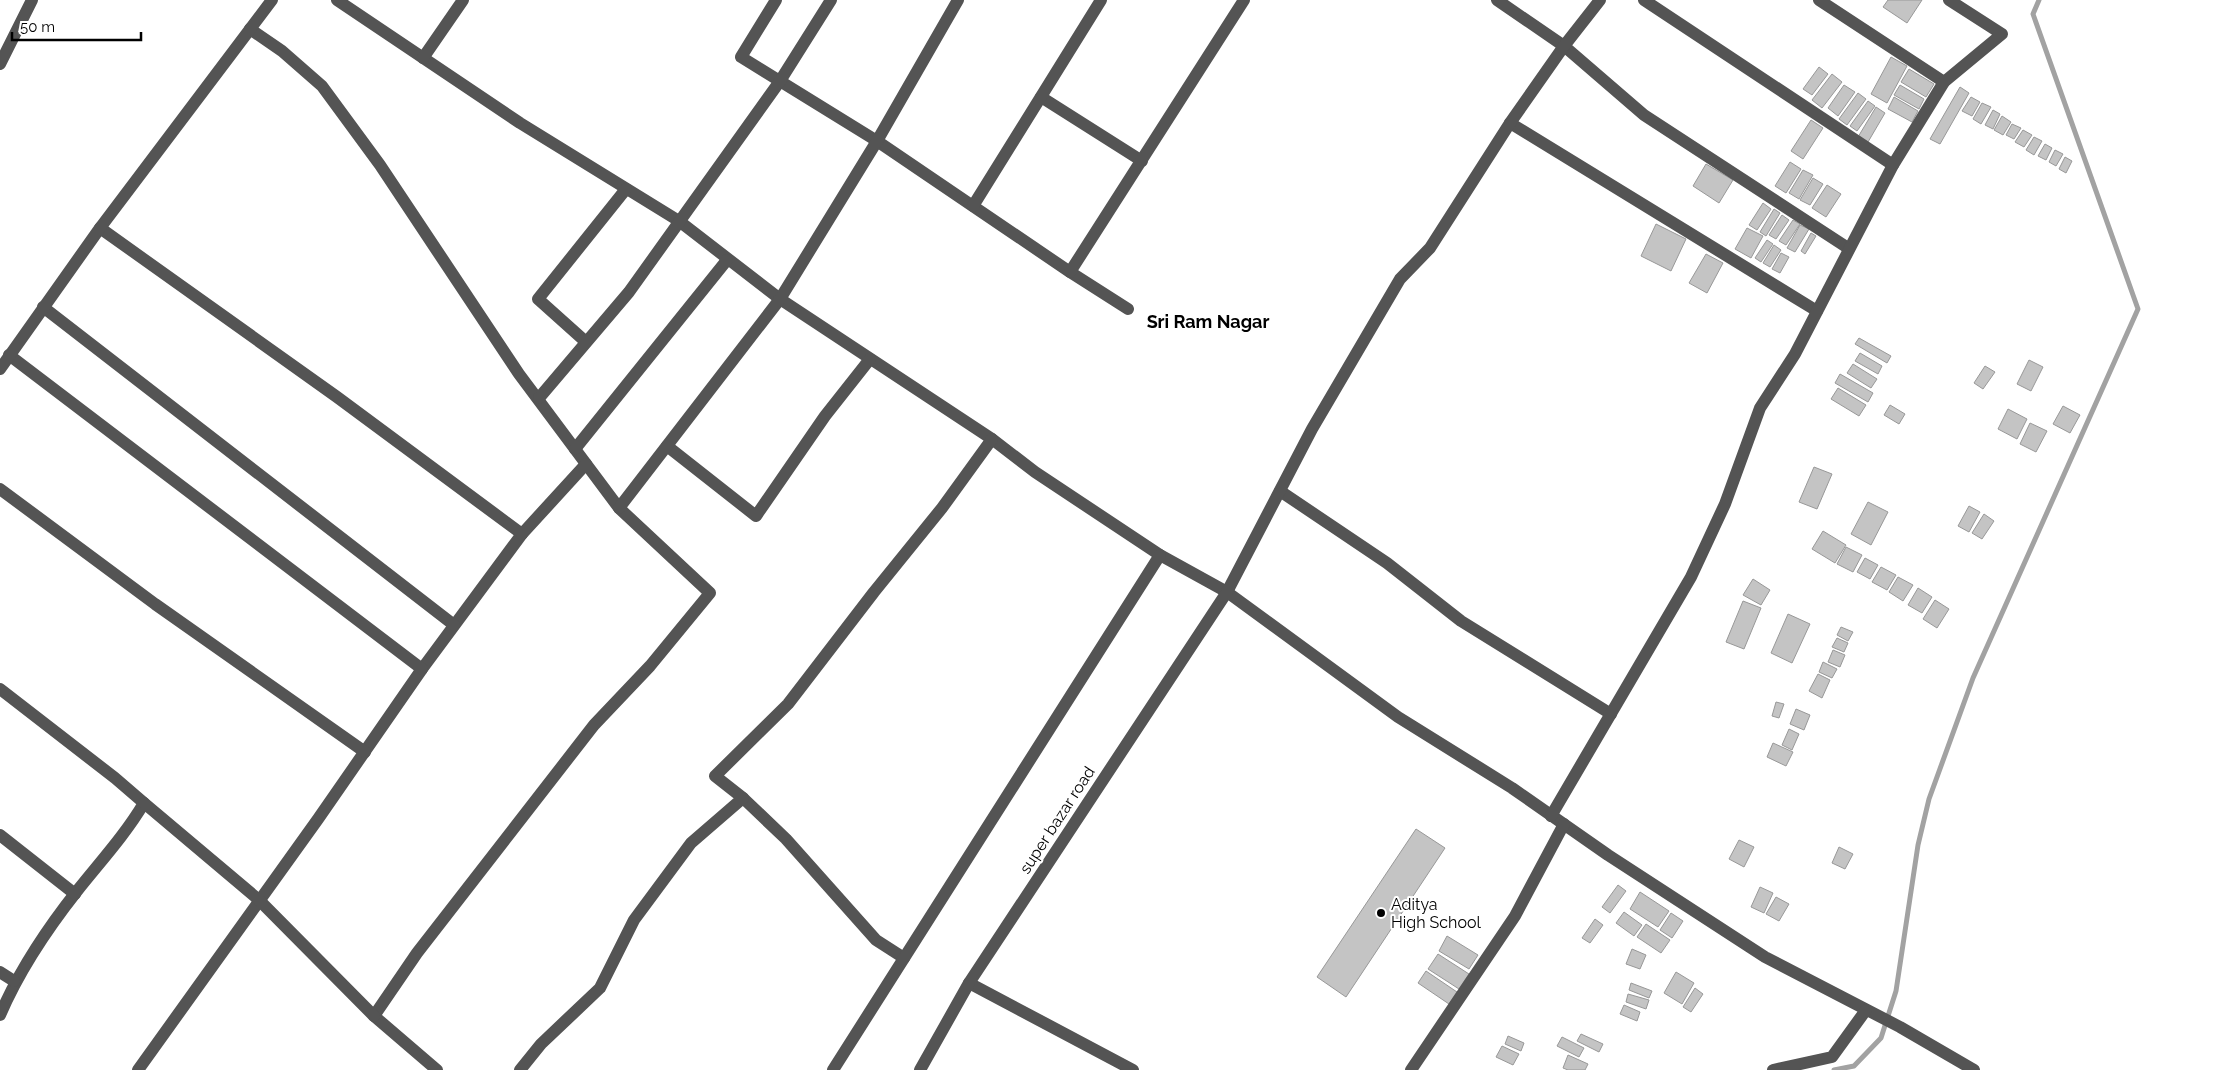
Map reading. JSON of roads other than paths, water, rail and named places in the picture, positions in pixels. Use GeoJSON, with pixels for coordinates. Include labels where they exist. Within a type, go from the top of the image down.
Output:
{"type":"FeatureCollection","features":[{"type":"Feature","properties":{"kind":"street"},"geometry":{"type":"LineString","coordinates":[[0,64],[32,0]]}},
{"type":"Feature","properties":{"kind":"street"},"geometry":{"type":"LineString","coordinates":[[0,369],[100,228],[272,0]]}},
{"type":"Feature","properties":{"kind":"street"},"geometry":{"type":"LineString","coordinates":[[337,0],[520,123],[679,222],[780,299],[992,439],[1036,472],[1160,555],[1227,592],[1398,717],[1512,788],[1608,855],[1765,957],[1894,1024],[1974,1070]]}},
{"type":"Feature","properties":{"kind":"street"},"geometry":{"type":"LineString","coordinates":[[423,58],[463,0]]}},
{"type":"Feature","properties":{"kind":"street"},"geometry":{"type":"LineString","coordinates":[[776,0],[741,57],[877,141],[1070,272],[1128,309]]}},
{"type":"Feature","properties":{"kind":"street"},"geometry":{"type":"LineString","coordinates":[[539,398],[629,292],[780,81],[831,0]]}},
{"type":"Feature","properties":{"kind":"street"},"geometry":{"type":"LineString","coordinates":[[619,508],[780,299],[877,141],[958,0]]}},
{"type":"Feature","properties":{"kind":"street"},"geometry":{"type":"LineString","coordinates":[[973,206],[1102,0]]}},
{"type":"Feature","properties":{"kind":"street"},"geometry":{"type":"LineString","coordinates":[[1070,272],[1244,0]]}},
{"type":"Feature","properties":{"kind":"street"},"geometry":{"type":"LineString","coordinates":[[1497,0],[1564,46],[1644,115],[1848,248]]}},
{"type":"Feature","properties":{"kind":"street","name":"super bazar road"},"geometry":{"type":"LineString","coordinates":[[920,1070],[969,982],[1227,592],[1312,429],[1400,279],[1430,248],[1510,123],[1564,46],[1600,0]]}},
{"type":"Feature","properties":{"kind":"street"},"geometry":{"type":"LineString","coordinates":[[1644,0],[1893,165]]}},
{"type":"Feature","properties":{"kind":"street"},"geometry":{"type":"LineString","coordinates":[[1819,0],[1944,82]]}},
{"type":"Feature","properties":{"kind":"street"},"geometry":{"type":"LineString","coordinates":[[1551,816],[1691,577],[1725,504],[1760,408],[1795,354],[1848,248],[1893,165],[1944,82],[2002,34],[1949,0]]}},
{"type":"Feature","properties":{"kind":"street"},"geometry":{"type":"LineString","coordinates":[[250,29],[282,51],[322,86],[380,165],[452,276],[519,374],[539,398],[574,449],[619,508],[710,593],[650,666],[594,725],[417,953],[374,1016]]}},
{"type":"Feature","properties":{"kind":"street"},"geometry":{"type":"LineString","coordinates":[[1041,97],[1142,161]]}},
{"type":"Feature","properties":{"kind":"street"},"geometry":{"type":"LineString","coordinates":[[1510,123],[1817,311]]}},
{"type":"Feature","properties":{"kind":"street"},"geometry":{"type":"LineString","coordinates":[[586,342],[538,299],[626,188]]}},
{"type":"Feature","properties":{"kind":"street"},"geometry":{"type":"LineString","coordinates":[[100,228],[337,397],[522,534]]}},
{"type":"Feature","properties":{"kind":"street"},"geometry":{"type":"LineString","coordinates":[[574,449],[727,260]]}},
{"type":"Feature","properties":{"kind":"street"},"geometry":{"type":"LineString","coordinates":[[43,307],[454,625]]}},
{"type":"Feature","properties":{"kind":"street"},"geometry":{"type":"LineString","coordinates":[[9,355],[422,669]]}},
{"type":"Feature","properties":{"kind":"street"},"geometry":{"type":"LineString","coordinates":[[667,446],[756,516],[825,416],[870,359]]}},
{"type":"Feature","properties":{"kind":"street"},"geometry":{"type":"LineString","coordinates":[[904,958],[876,940],[786,839],[743,798],[715,776],[788,704],[874,592],[942,508],[992,439]]}},
{"type":"Feature","properties":{"kind":"street"},"geometry":{"type":"LineString","coordinates":[[138,1070],[454,625],[522,534],[586,464]]}},
{"type":"Feature","properties":{"kind":"street"},"geometry":{"type":"LineString","coordinates":[[0,489],[155,604],[365,752]]}},
{"type":"Feature","properties":{"kind":"street"},"geometry":{"type":"LineString","coordinates":[[1280,491],[1387,563],[1462,621],[1611,714]]}},
{"type":"Feature","properties":{"kind":"street"},"geometry":{"type":"LineString","coordinates":[[833,1070],[1160,555]]}},
{"type":"Feature","properties":{"kind":"street"},"geometry":{"type":"LineString","coordinates":[[0,689],[116,778],[259,900],[374,1016],[437,1070]]}},
{"type":"Feature","properties":{"kind":"street"},"geometry":{"type":"LineString","coordinates":[[520,1070],[541,1044],[600,988],[634,920],[691,843],[743,798]]}},
{"type":"Feature","properties":{"kind":"street"},"geometry":{"type":"LineString","coordinates":[[0,1015],[14,981],[75,894],[133,820],[144,803]]}},
{"type":"Feature","properties":{"kind":"street"},"geometry":{"type":"LineString","coordinates":[[1411,1070],[1515,916],[1564,824]]}},
{"type":"Feature","properties":{"kind":"street"},"geometry":{"type":"LineString","coordinates":[[0,836],[75,894]]}},
{"type":"Feature","properties":{"kind":"street"},"geometry":{"type":"LineString","coordinates":[[0,972],[14,981]]}},
{"type":"Feature","properties":{"kind":"street"},"geometry":{"type":"LineString","coordinates":[[969,982],[1133,1070]]}},
{"type":"Feature","properties":{"kind":"street"},"geometry":{"type":"LineString","coordinates":[[1773,1070],[1832,1057],[1866,1010]]}},
{"type":"Feature","properties":{"kind":"waterway"},"geometry":{"type":"LineString","coordinates":[[1834,1070],[1854,1066],[1881,1038],[1896,991],[1918,845],[1929,799],[1973,678],[2138,309],[2033,14],[2039,0]]}},
{"type":"Feature","properties":{"kind":"place","name":"Aditya High School"},"geometry":{"type":"Point","coordinates":[1381,913]}},
{"type":"Feature","properties":{"kind":"district","name":"Sri Ram Nagar"},"geometry":{"type":"Point","coordinates":[1208,321]}}]}
